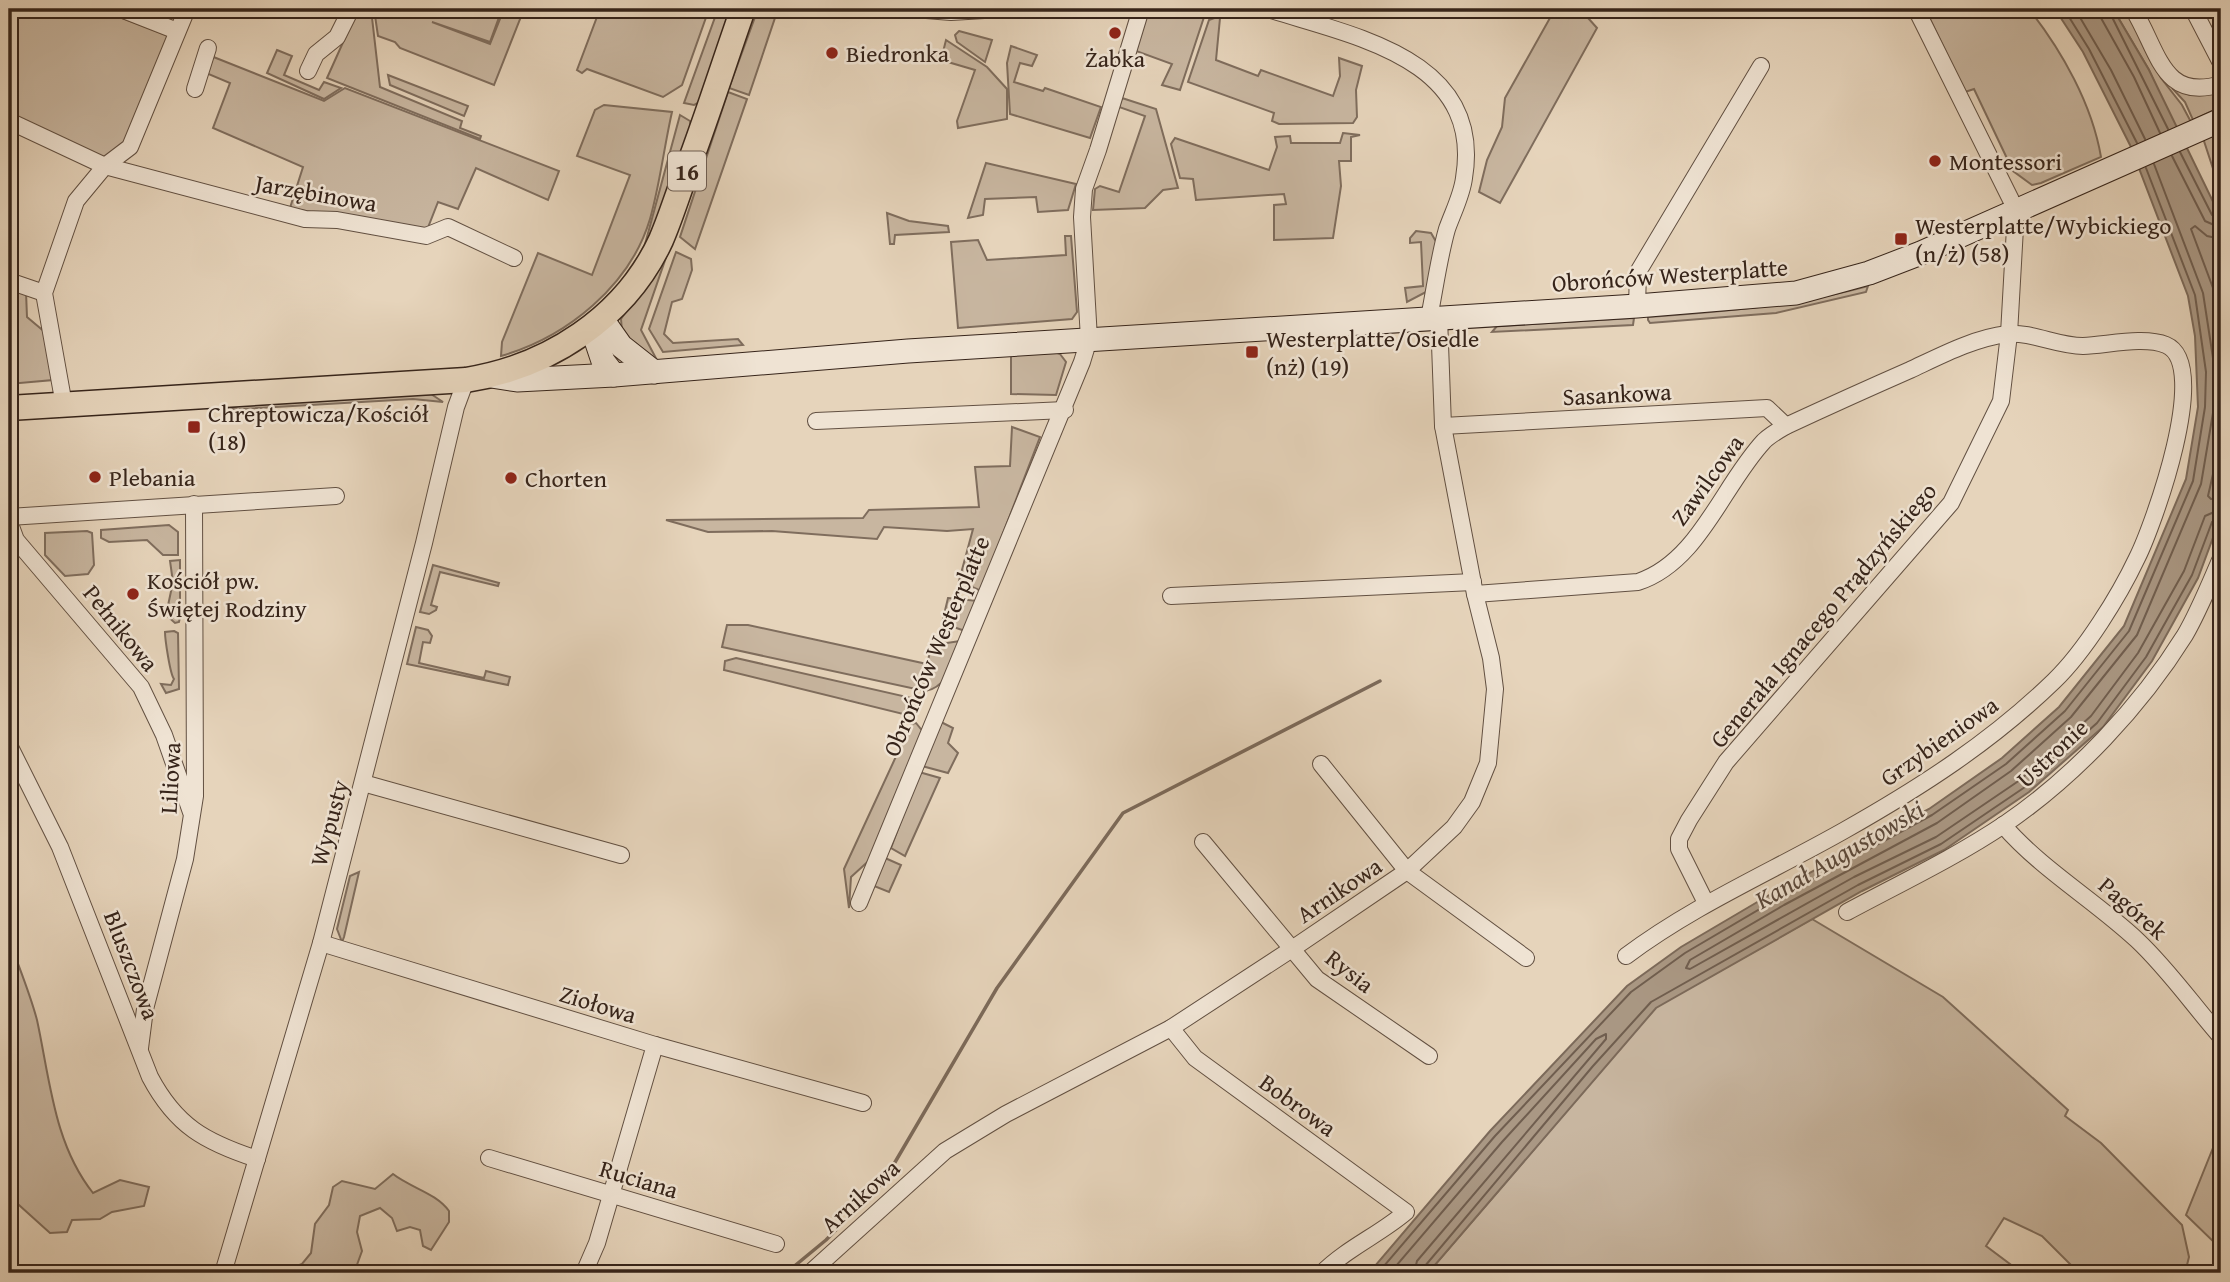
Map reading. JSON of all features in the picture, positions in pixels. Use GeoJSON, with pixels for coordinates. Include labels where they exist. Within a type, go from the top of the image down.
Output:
{"type":"FeatureCollection","features":[{"type":"Feature","properties":{"kind":"main road","name":"16"},"geometry":{"type":"LineString","coordinates":[[9,408],[466,380],[491,376],[536,360],[597,324],[633,285],[660,241],[743,9]]}},
{"type":"Feature","properties":{"kind":"main road","name":"Obrońców Westerplatte"},"geometry":{"type":"LineString","coordinates":[[491,376],[517,380],[614,375],[1089,339],[1637,306],[1796,293],[1835,284],[1921,253],[2221,120]]}},
{"type":"Feature","properties":{"kind":"main road"},"geometry":{"type":"LineString","coordinates":[[597,324],[654,372]]}},
{"type":"Feature","properties":{"kind":"main road"},"geometry":{"type":"LineString","coordinates":[[597,324],[603,361],[614,375]]}},
{"type":"Feature","properties":{"kind":"street"},"geometry":{"type":"LineString","coordinates":[[121,9],[181,35]]}},
{"type":"Feature","properties":{"kind":"street"},"geometry":{"type":"LineString","coordinates":[[64,405],[44,293],[76,201],[105,166],[130,147],[181,35],[187,9]]}},
{"type":"Feature","properties":{"kind":"street"},"geometry":{"type":"LineString","coordinates":[[914,9],[1001,9]]}},
{"type":"Feature","properties":{"kind":"street","name":"Obrońców Westerplatte"},"geometry":{"type":"LineString","coordinates":[[859,903],[941,699],[1065,410],[1089,339],[1082,201],[1141,9]]}},
{"type":"Feature","properties":{"kind":"street","name":"Arnikowa"},"geometry":{"type":"LineString","coordinates":[[810,1273],[945,1151],[1006,1114],[1171,1028],[1407,871],[1454,827],[1472,803],[1488,763],[1495,689],[1443,426],[1434,317],[1447,232],[1464,179],[1465,149],[1450,100],[1436,80],[1414,62],[1391,48],[1268,9]]}},
{"type":"Feature","properties":{"kind":"street"},"geometry":{"type":"LineString","coordinates":[[1916,9],[2016,210]]}},
{"type":"Feature","properties":{"kind":"street"},"geometry":{"type":"LineString","coordinates":[[2133,9],[2175,82],[2191,89],[2221,84]]}},
{"type":"Feature","properties":{"kind":"street"},"geometry":{"type":"LineString","coordinates":[[2193,9],[2221,63]]}},
{"type":"Feature","properties":{"kind":"street"},"geometry":{"type":"LineString","coordinates":[[308,71],[316,54],[337,37],[347,10]]}},
{"type":"Feature","properties":{"kind":"street"},"geometry":{"type":"LineString","coordinates":[[195,89],[208,48]]}},
{"type":"Feature","properties":{"kind":"street"},"geometry":{"type":"LineString","coordinates":[[1637,306],[1638,272],[1761,66]]}},
{"type":"Feature","properties":{"kind":"street","name":"Jarzębinowa"},"geometry":{"type":"LineString","coordinates":[[9,121],[105,166],[305,219],[337,220],[426,236],[448,227],[514,258]]}},
{"type":"Feature","properties":{"kind":"street","name":"Generała Ignacego Prądzyńskiego"},"geometry":{"type":"LineString","coordinates":[[1706,903],[1679,849],[1683,829],[1726,762],[1951,503],[2001,401],[2009,334],[2016,210]]}},
{"type":"Feature","properties":{"kind":"street"},"geometry":{"type":"LineString","coordinates":[[9,281],[44,293]]}},
{"type":"Feature","properties":{"kind":"street","name":"Zawilcowa"},"geometry":{"type":"LineString","coordinates":[[1171,596],[1638,582],[1658,575],[1672,564],[1765,440],[1786,426],[1936,358],[1986,339],[2009,334]]}},
{"type":"Feature","properties":{"kind":"street","name":"Grzybieniowa"},"geometry":{"type":"LineString","coordinates":[[1706,903],[1843,831],[1929,781],[1989,740],[2057,678],[2095,629],[2137,559],[2163,494],[2180,418],[2183,380],[2175,350],[2165,344],[2148,342],[2076,346],[2009,334]]}},
{"type":"Feature","properties":{"kind":"street","name":"Wypusty"},"geometry":{"type":"LineString","coordinates":[[223,1273],[321,943],[456,407],[466,380]]}},
{"type":"Feature","properties":{"kind":"street","name":"Sasankowa"},"geometry":{"type":"LineString","coordinates":[[1443,426],[1767,408],[1786,426]]}},
{"type":"Feature","properties":{"kind":"street"},"geometry":{"type":"LineString","coordinates":[[816,421],[1065,410]]}},
{"type":"Feature","properties":{"kind":"street"},"geometry":{"type":"LineString","coordinates":[[9,519],[335,496]]}},
{"type":"Feature","properties":{"kind":"street","name":"Liliowa"},"geometry":{"type":"LineString","coordinates":[[140,1048],[145,1009],[185,859],[195,796],[194,504]]}},
{"type":"Feature","properties":{"kind":"street","name":"Pełnikowa"},"geometry":{"type":"LineString","coordinates":[[9,519],[16,540],[141,687],[166,740],[192,815]]}},
{"type":"Feature","properties":{"kind":"street","name":"Ustronie"},"geometry":{"type":"LineString","coordinates":[[1847,912],[2003,825],[2042,797],[2100,742],[2140,697],[2185,635],[2221,558]]}},
{"type":"Feature","properties":{"kind":"street"},"geometry":{"type":"LineString","coordinates":[[166,740],[186,739],[195,735]]}},
{"type":"Feature","properties":{"kind":"street","name":"Bluszczowa"},"geometry":{"type":"LineString","coordinates":[[9,745],[60,847],[163,1100],[193,1132],[224,1148],[257,1158]]}},
{"type":"Feature","properties":{"kind":"street"},"geometry":{"type":"LineString","coordinates":[[1321,764],[1407,871],[1526,958]]}},
{"type":"Feature","properties":{"kind":"street"},"geometry":{"type":"LineString","coordinates":[[363,783],[621,855]]}},
{"type":"Feature","properties":{"kind":"street","name":"Pagórek"},"geometry":{"type":"LineString","coordinates":[[2003,825],[2015,839],[2162,964],[2221,1037]]}},
{"type":"Feature","properties":{"kind":"street","name":"Rysia"},"geometry":{"type":"LineString","coordinates":[[1203,842],[1317,979],[1429,1056]]}},
{"type":"Feature","properties":{"kind":"street"},"geometry":{"type":"LineString","coordinates":[[1626,956],[1706,903]]}},
{"type":"Feature","properties":{"kind":"street","name":"Ziołowa"},"geometry":{"type":"LineString","coordinates":[[321,943],[655,1045],[863,1103]]}},
{"type":"Feature","properties":{"kind":"street","name":"Bobrowa"},"geometry":{"type":"LineString","coordinates":[[1171,1028],[1195,1058],[1406,1212],[1384,1231],[1343,1254],[1322,1273]]}},
{"type":"Feature","properties":{"kind":"street"},"geometry":{"type":"LineString","coordinates":[[584,1273],[597,1243],[655,1045]]}},
{"type":"Feature","properties":{"kind":"street","name":"Ruciana"},"geometry":{"type":"LineString","coordinates":[[489,1158],[776,1244]]}},
{"type":"Feature","properties":{"kind":"street"},"geometry":{"type":"LineString","coordinates":[[82,1273],[100,1273]]}},
{"type":"Feature","properties":{"kind":"shaded area"},"geometry":{"type":"Polygon","coordinates":[[[9,9],[99,9],[172,37],[130,147],[105,166],[9,113],[9,9]]]}},
{"type":"Feature","properties":{"kind":"shaded area"},"geometry":{"type":"Polygon","coordinates":[[[358,9],[371,9],[380,87],[462,121],[460,128],[481,136],[480,139],[327,78],[358,9]]]}},
{"type":"Feature","properties":{"kind":"shaded area"},"geometry":{"type":"Polygon","coordinates":[[[374,9],[502,9],[490,42],[432,22],[490,44],[504,9],[524,9],[494,85],[400,48],[395,42],[378,36],[374,9]]]}},
{"type":"Feature","properties":{"kind":"shaded area"},"geometry":{"type":"Polygon","coordinates":[[[600,9],[709,9],[682,85],[663,97],[587,69],[582,73],[577,70],[600,9]]]}},
{"type":"Feature","properties":{"kind":"shaded area"},"geometry":{"type":"Polygon","coordinates":[[[718,9],[730,9],[700,102],[694,105],[684,103],[718,9]]]}},
{"type":"Feature","properties":{"kind":"shaded area"},"geometry":{"type":"Polygon","coordinates":[[[758,9],[778,9],[749,95],[729,88],[758,9]]]}},
{"type":"Feature","properties":{"kind":"shaded area"},"geometry":{"type":"Polygon","coordinates":[[[1555,9],[1580,9],[1597,28],[1500,203],[1479,192],[1487,160],[1502,127],[1505,98],[1555,9]]]}},
{"type":"Feature","properties":{"kind":"shaded area"},"geometry":{"type":"Polygon","coordinates":[[[1925,9],[2029,9],[2053,42],[2074,79],[2091,117],[2101,157],[2032,185],[2013,171],[1974,89],[1965,92],[1925,9]]]}},
{"type":"Feature","properties":{"kind":"shaded area"},"geometry":{"type":"Polygon","coordinates":[[[2113,9],[2125,9],[2161,78],[2182,105],[2191,122],[2175,129],[2149,70],[2113,9]]]}},
{"type":"Feature","properties":{"kind":"shaded area"},"geometry":{"type":"Polygon","coordinates":[[[1206,11],[1180,90],[1162,85],[1172,64],[1136,51],[1147,15],[1206,11]]]}},
{"type":"Feature","properties":{"kind":"shaded area"},"geometry":{"type":"Polygon","coordinates":[[[1220,18],[1216,60],[1258,76],[1261,70],[1333,96],[1340,76],[1339,58],[1362,66],[1356,90],[1357,117],[1353,123],[1279,124],[1272,121],[1274,113],[1188,82],[1209,20],[1220,18]]]}},
{"type":"Feature","properties":{"kind":"shaded area"},"geometry":{"type":"Polygon","coordinates":[[[959,31],[992,40],[985,62],[957,42],[955,35],[959,31]]]}},
{"type":"Feature","properties":{"kind":"shaded area"},"geometry":{"type":"Polygon","coordinates":[[[946,40],[987,67],[1007,89],[1007,119],[958,128],[957,121],[975,70],[941,60],[946,40]]]}},
{"type":"Feature","properties":{"kind":"shaded area"},"geometry":{"type":"Polygon","coordinates":[[[1011,46],[1037,55],[1032,66],[1020,63],[1014,82],[1043,91],[1045,88],[1101,107],[1090,138],[1010,114],[1007,63],[1011,46]]]}},
{"type":"Feature","properties":{"kind":"shaded area"},"geometry":{"type":"Polygon","coordinates":[[[277,50],[292,56],[284,75],[319,90],[324,82],[341,88],[324,99],[267,73],[277,50]]]}},
{"type":"Feature","properties":{"kind":"shaded area"},"geometry":{"type":"Polygon","coordinates":[[[211,56],[324,101],[345,88],[559,171],[548,200],[476,168],[458,209],[438,202],[427,230],[420,233],[290,208],[303,167],[213,128],[230,83],[206,73],[211,56]]]}},
{"type":"Feature","properties":{"kind":"shaded area"},"geometry":{"type":"Polygon","coordinates":[[[388,75],[468,106],[464,116],[390,85],[388,75]]]}},
{"type":"Feature","properties":{"kind":"shaded area"},"geometry":{"type":"Polygon","coordinates":[[[2172,88],[2190,95],[2221,90],[2221,107],[2193,120],[2185,102],[2172,88]]]}},
{"type":"Feature","properties":{"kind":"shaded area"},"geometry":{"type":"Polygon","coordinates":[[[728,92],[747,99],[695,249],[680,237],[728,92]]]}},
{"type":"Feature","properties":{"kind":"shaded area"},"geometry":{"type":"Polygon","coordinates":[[[1122,98],[1156,109],[1178,188],[1163,190],[1145,208],[1093,210],[1095,189],[1100,186],[1119,192],[1145,116],[1119,107],[1122,98]]]}},
{"type":"Feature","properties":{"kind":"shaded area"},"geometry":{"type":"Polygon","coordinates":[[[604,105],[672,112],[650,219],[641,243],[628,266],[593,306],[549,336],[501,356],[502,342],[538,253],[592,275],[630,175],[577,156],[595,110],[604,105]]]}},
{"type":"Feature","properties":{"kind":"shaded area"},"geometry":{"type":"Polygon","coordinates":[[[680,115],[690,121],[691,127],[657,220],[645,244],[680,115]]]}},
{"type":"Feature","properties":{"kind":"shaded area"},"geometry":{"type":"Polygon","coordinates":[[[2221,130],[2221,193],[2203,138],[2221,130]]]}},
{"type":"Feature","properties":{"kind":"shaded area"},"geometry":{"type":"Polygon","coordinates":[[[1343,133],[1360,135],[1351,137],[1351,161],[1339,161],[1341,186],[1333,238],[1274,240],[1274,205],[1286,204],[1284,194],[1196,200],[1193,179],[1180,178],[1171,144],[1175,138],[1269,170],[1277,147],[1275,137],[1290,136],[1291,143],[1340,143],[1343,133]]]}},
{"type":"Feature","properties":{"kind":"shaded area"},"geometry":{"type":"Polygon","coordinates":[[[986,163],[1076,184],[1068,210],[1038,212],[1036,197],[985,199],[983,215],[968,218],[986,163]]]}},
{"type":"Feature","properties":{"kind":"shaded area"},"geometry":{"type":"Polygon","coordinates":[[[887,213],[909,221],[948,226],[949,232],[895,235],[894,244],[890,244],[887,213]]]}},
{"type":"Feature","properties":{"kind":"shaded area"},"geometry":{"type":"Polygon","coordinates":[[[1416,231],[1431,233],[1438,245],[1426,292],[1407,302],[1405,288],[1423,286],[1421,242],[1410,243],[1410,238],[1416,231]]]}},
{"type":"Feature","properties":{"kind":"shaded area"},"geometry":{"type":"Polygon","coordinates":[[[1065,236],[1071,236],[1077,312],[1072,319],[958,328],[951,242],[978,240],[987,260],[1066,255],[1065,236]]]}},
{"type":"Feature","properties":{"kind":"shaded area"},"geometry":{"type":"Polygon","coordinates":[[[671,243],[641,330],[658,362],[649,361],[622,331],[621,319],[671,243]]]}},
{"type":"Feature","properties":{"kind":"shaded area"},"geometry":{"type":"Polygon","coordinates":[[[676,252],[691,259],[692,270],[682,299],[672,302],[664,334],[673,343],[738,339],[743,345],[663,352],[649,329],[676,252]]]}},
{"type":"Feature","properties":{"kind":"shaded area"},"geometry":{"type":"Polygon","coordinates":[[[9,286],[26,292],[27,317],[46,333],[53,380],[9,384],[9,286]]]}},
{"type":"Feature","properties":{"kind":"shaded area"},"geometry":{"type":"Polygon","coordinates":[[[1868,286],[1866,292],[1776,313],[1650,323],[1648,320],[1648,317],[1786,303],[1868,286]]]}},
{"type":"Feature","properties":{"kind":"shaded area"},"geometry":{"type":"Polygon","coordinates":[[[1634,318],[1633,325],[1492,332],[1497,326],[1634,318]]]}},
{"type":"Feature","properties":{"kind":"shaded area"},"geometry":{"type":"Polygon","coordinates":[[[1052,351],[1060,354],[1066,362],[1056,395],[1011,394],[1011,353],[1052,351]]]}},
{"type":"Feature","properties":{"kind":"shaded area"},"geometry":{"type":"Polygon","coordinates":[[[431,394],[443,402],[413,399],[224,410],[246,404],[431,394]]]}},
{"type":"Feature","properties":{"kind":"shaded area"},"geometry":{"type":"Polygon","coordinates":[[[1012,427],[1040,437],[981,591],[959,581],[973,529],[947,531],[884,527],[877,539],[772,531],[708,532],[666,520],[863,518],[869,510],[979,507],[975,467],[1010,466],[1012,427]]]}},
{"type":"Feature","properties":{"kind":"shaded area"},"geometry":{"type":"Polygon","coordinates":[[[169,525],[178,532],[178,555],[163,555],[147,540],[109,542],[101,538],[101,530],[169,525]]]}},
{"type":"Feature","properties":{"kind":"shaded area"},"geometry":{"type":"Polygon","coordinates":[[[45,533],[92,533],[94,565],[88,574],[65,576],[45,555],[45,533]]]}},
{"type":"Feature","properties":{"kind":"shaded area"},"geometry":{"type":"Polygon","coordinates":[[[180,560],[180,617],[179,622],[175,623],[166,615],[173,582],[170,561],[180,560]]]}},
{"type":"Feature","properties":{"kind":"shaded area"},"geometry":{"type":"Polygon","coordinates":[[[433,565],[499,583],[498,586],[440,572],[431,605],[437,607],[436,610],[429,614],[420,612],[433,565]]]}},
{"type":"Feature","properties":{"kind":"shaded area"},"geometry":{"type":"Polygon","coordinates":[[[948,598],[978,601],[965,631],[942,623],[948,598]]]}},
{"type":"Feature","properties":{"kind":"shaded area"},"geometry":{"type":"Polygon","coordinates":[[[727,625],[748,625],[927,664],[933,640],[947,643],[960,641],[944,679],[933,689],[925,691],[722,647],[727,625]]]}},
{"type":"Feature","properties":{"kind":"shaded area"},"geometry":{"type":"Polygon","coordinates":[[[416,627],[428,630],[432,636],[430,643],[423,642],[419,663],[484,678],[486,671],[510,677],[508,685],[407,664],[416,627]]]}},
{"type":"Feature","properties":{"kind":"shaded area"},"geometry":{"type":"Polygon","coordinates":[[[165,632],[178,633],[179,689],[166,693],[161,684],[171,685],[174,679],[165,632]]]}},
{"type":"Feature","properties":{"kind":"shaded area"},"geometry":{"type":"Polygon","coordinates":[[[736,658],[916,699],[918,703],[903,714],[724,670],[725,661],[736,658]]]}},
{"type":"Feature","properties":{"kind":"shaded area"},"geometry":{"type":"Polygon","coordinates":[[[941,722],[953,728],[948,743],[958,753],[948,773],[922,766],[941,722]]]}},
{"type":"Feature","properties":{"kind":"shaded area"},"geometry":{"type":"Polygon","coordinates":[[[916,723],[924,733],[873,857],[851,877],[849,908],[844,869],[911,724],[916,723]]]}},
{"type":"Feature","properties":{"kind":"shaded area"},"geometry":{"type":"Polygon","coordinates":[[[919,772],[940,778],[905,856],[891,848],[919,772]]]}},
{"type":"Feature","properties":{"kind":"shaded area"},"geometry":{"type":"Polygon","coordinates":[[[885,858],[901,865],[889,892],[874,886],[885,858]]]}},
{"type":"Feature","properties":{"kind":"shaded area"},"geometry":{"type":"Polygon","coordinates":[[[359,872],[342,942],[337,929],[350,876],[359,872]]]}},
{"type":"Feature","properties":{"kind":"shaded area"},"geometry":{"type":"Polygon","coordinates":[[[1812,919],[1943,997],[2068,1110],[2065,1116],[2101,1143],[2182,1225],[2189,1257],[2185,1273],[2079,1273],[2042,1236],[2004,1218],[1986,1246],[2022,1273],[1428,1273],[1656,1007],[1812,919]]]}},
{"type":"Feature","properties":{"kind":"shaded area"},"geometry":{"type":"Polygon","coordinates":[[[9,939],[37,1020],[55,1111],[80,1174],[93,1193],[120,1180],[149,1187],[144,1206],[112,1212],[100,1219],[72,1220],[67,1232],[50,1233],[9,1196],[9,939]]]}},
{"type":"Feature","properties":{"kind":"shaded area"},"geometry":{"type":"Polygon","coordinates":[[[2221,1134],[2221,1249],[2186,1215],[2221,1134]]]}},
{"type":"Feature","properties":{"kind":"shaded area"},"geometry":{"type":"Polygon","coordinates":[[[393,1174],[430,1195],[449,1211],[449,1222],[431,1250],[423,1246],[420,1230],[410,1227],[397,1231],[392,1218],[380,1208],[360,1216],[357,1232],[362,1251],[354,1273],[278,1273],[302,1264],[311,1253],[315,1224],[329,1205],[333,1187],[342,1181],[375,1189],[393,1174]]]}},
{"type":"Feature","properties":{"kind":"water"},"geometry":{"type":"Polygon","coordinates":[[[2055,9],[2113,9],[2149,70],[2221,218],[2221,516],[2198,578],[2152,661],[2103,727],[2029,792],[1944,850],[1862,891],[1656,1008],[1428,1273],[1369,1273],[1490,1131],[1627,986],[1681,947],[1776,891],[1929,809],[2002,758],[2059,707],[2124,626],[2186,479],[2198,407],[2195,336],[2188,296],[2130,145],[2083,52],[2055,9]]]}},
{"type":"Feature","properties":{"kind":"waterway"},"geometry":{"type":"LineString","coordinates":[[786,1273],[826,1240],[884,1181],[997,988],[1123,813],[1380,681]]}},
{"type":"Feature","properties":{"kind":"place","name":"Żabka"},"geometry":{"type":"Point","coordinates":[1115,33]}},
{"type":"Feature","properties":{"kind":"place","name":"Biedronka"},"geometry":{"type":"Point","coordinates":[832,53]}},
{"type":"Feature","properties":{"kind":"place","name":"Montessori"},"geometry":{"type":"Point","coordinates":[1935,161]}},
{"type":"Feature","properties":{"kind":"place","name":"Westerplatte/Wybickiego (n/ż) (58)"},"geometry":{"type":"Point","coordinates":[1901,239]}},
{"type":"Feature","properties":{"kind":"place","name":"Westerplatte/Osiedle (nż) (19)"},"geometry":{"type":"Point","coordinates":[1252,352]}},
{"type":"Feature","properties":{"kind":"place","name":"Chreptowicza/Kościół (18)"},"geometry":{"type":"Point","coordinates":[194,427]}},
{"type":"Feature","properties":{"kind":"place","name":"Plebania"},"geometry":{"type":"Point","coordinates":[95,477]}},
{"type":"Feature","properties":{"kind":"place","name":"Chorten"},"geometry":{"type":"Point","coordinates":[511,478]}},
{"type":"Feature","properties":{"kind":"place","name":"Kościół pw. Świętej Rodziny"},"geometry":{"type":"Point","coordinates":[133,594]}},
{"type":"Feature","properties":{"kind":"water label","name":"Kanał Augustowski"},"geometry":{"type":"Point","coordinates":[1839,854]}}]}
